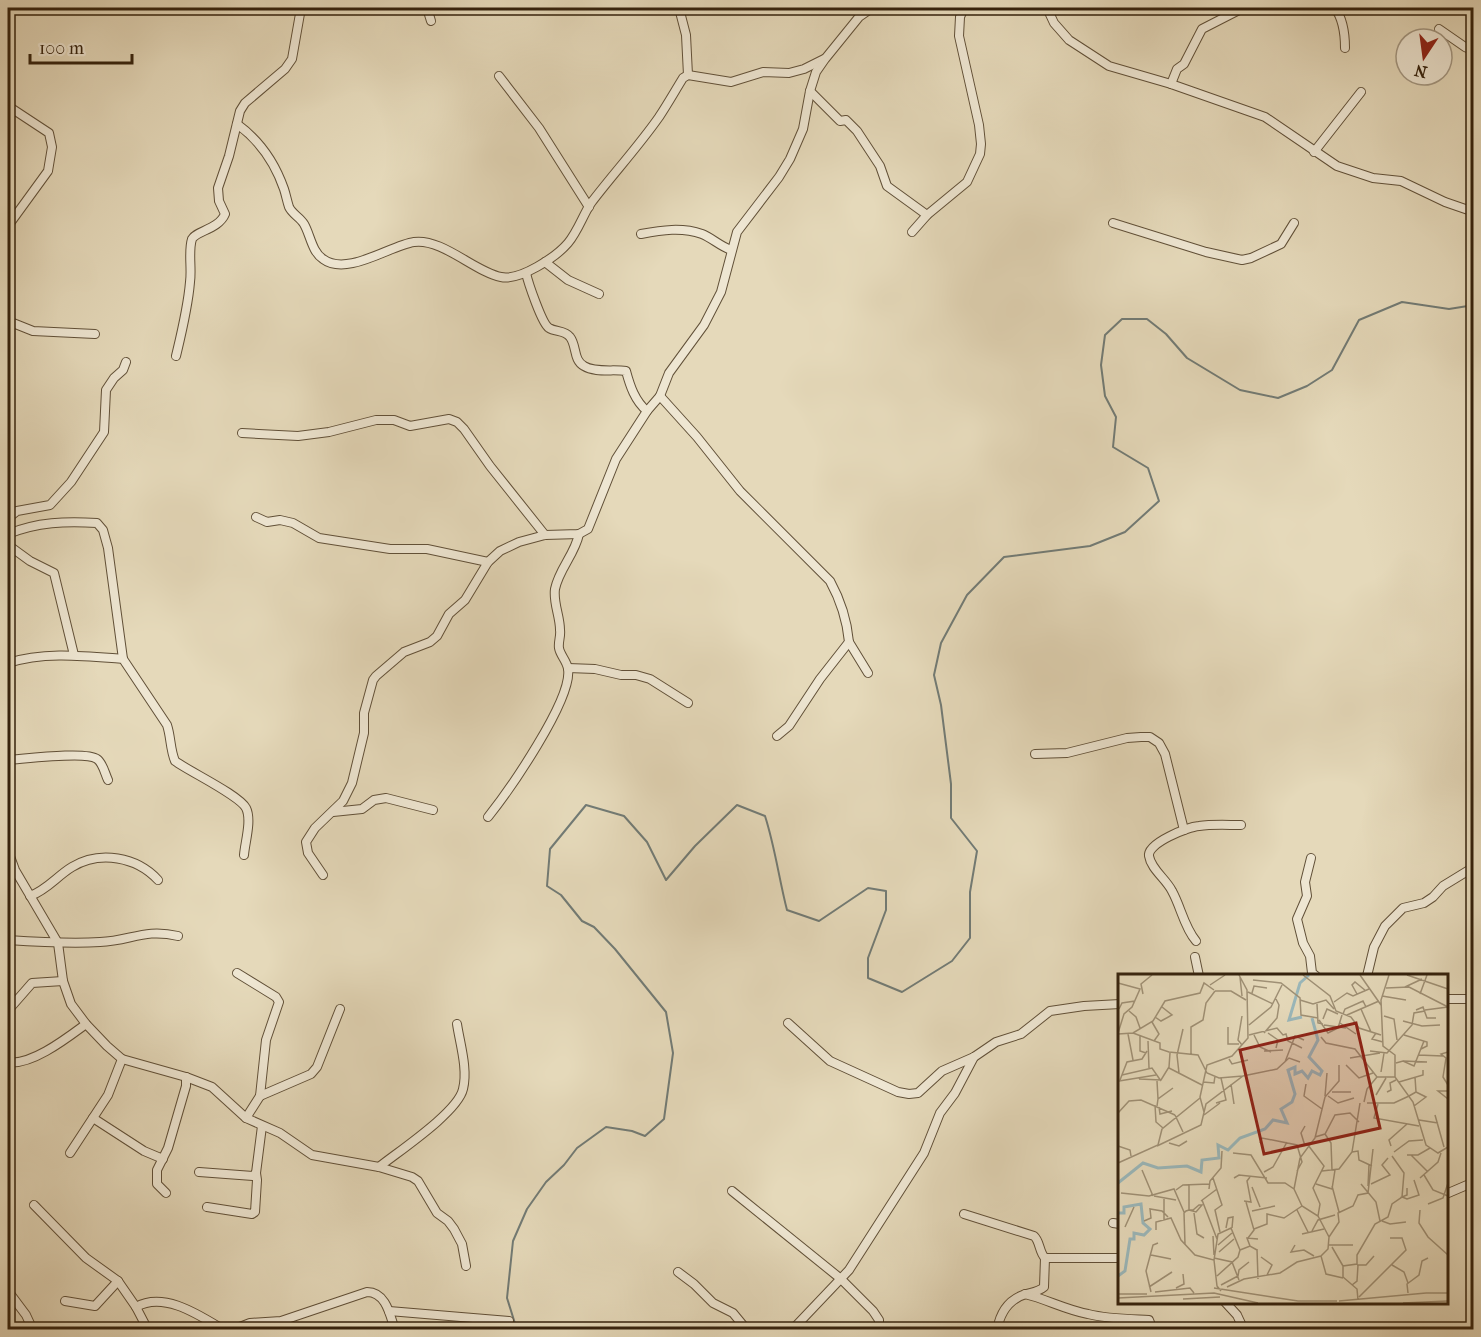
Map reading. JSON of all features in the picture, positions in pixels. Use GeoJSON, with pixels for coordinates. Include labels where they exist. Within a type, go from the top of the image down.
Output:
{"type":"FeatureCollection","features":[{"type":"Feature","properties":{"kind":"street"},"geometry":{"type":"LineString","coordinates":[[176,356],[186,314],[192,241],[197,234],[208,231],[223,219],[225,214],[219,201],[218,188],[240,111],[245,103],[285,69],[292,59],[301,8]]}},
{"type":"Feature","properties":{"kind":"street"},"geometry":{"type":"LineString","coordinates":[[427,8],[431,21]]}},
{"type":"Feature","properties":{"kind":"street"},"geometry":{"type":"LineString","coordinates":[[679,8],[686,35],[688,75]]}},
{"type":"Feature","properties":{"kind":"street"},"geometry":{"type":"LineString","coordinates":[[323,875],[308,853],[306,842],[315,828],[343,801],[352,783],[364,734],[364,713],[373,680],[404,652],[430,642],[437,636],[449,615],[465,600],[488,562],[509,546],[545,535],[579,534],[588,529],[616,459],[647,411],[660,396],[669,373],[704,325],[721,292],[731,249],[743,223],[790,159],[803,129],[816,72],[859,17],[872,8]]}},
{"type":"Feature","properties":{"kind":"street"},"geometry":{"type":"LineString","coordinates":[[912,232],[927,214],[967,182],[980,154],[979,125],[959,36],[960,17],[964,8]]}},
{"type":"Feature","properties":{"kind":"street"},"geometry":{"type":"LineString","coordinates":[[1047,8],[1054,23],[1069,40],[1108,66],[1171,84],[1265,117],[1337,166],[1373,178],[1401,181],[1445,202],[1473,212]]}},
{"type":"Feature","properties":{"kind":"street"},"geometry":{"type":"LineString","coordinates":[[1171,84],[1177,69],[1184,64],[1202,29],[1243,8]]}},
{"type":"Feature","properties":{"kind":"street"},"geometry":{"type":"LineString","coordinates":[[1335,8],[1342,20],[1345,48]]}},
{"type":"Feature","properties":{"kind":"street"},"geometry":{"type":"LineString","coordinates":[[1454,39],[1473,51]]}},
{"type":"Feature","properties":{"kind":"street"},"geometry":{"type":"LineString","coordinates":[[237,124],[254,136],[264,150],[283,187],[290,210],[304,223],[320,257],[326,262],[337,264],[369,260],[417,241],[452,252],[502,278],[513,277],[526,273],[545,262],[568,243],[589,207],[658,118],[683,78],[688,75],[731,82],[763,72],[789,73],[804,69],[825,58]]}},
{"type":"Feature","properties":{"kind":"street"},"geometry":{"type":"LineString","coordinates":[[499,76],[539,128],[589,207]]}},
{"type":"Feature","properties":{"kind":"street"},"geometry":{"type":"LineString","coordinates":[[810,91],[840,121],[846,120],[857,131],[880,166],[887,186],[927,214]]}},
{"type":"Feature","properties":{"kind":"street"},"geometry":{"type":"LineString","coordinates":[[1314,152],[1361,92]]}},
{"type":"Feature","properties":{"kind":"street"},"geometry":{"type":"LineString","coordinates":[[8,106],[49,133],[52,147],[48,171],[8,226]]}},
{"type":"Feature","properties":{"kind":"street"},"geometry":{"type":"LineString","coordinates":[[1113,223],[1206,252],[1242,260],[1281,244],[1294,223]]}},
{"type":"Feature","properties":{"kind":"street"},"geometry":{"type":"LineString","coordinates":[[641,234],[665,230],[688,230],[731,249]]}},
{"type":"Feature","properties":{"kind":"street"},"geometry":{"type":"LineString","coordinates":[[545,262],[568,280],[599,294]]}},
{"type":"Feature","properties":{"kind":"street"},"geometry":{"type":"LineString","coordinates":[[526,273],[528,287],[537,301],[541,320],[548,328],[564,332],[570,337],[577,360],[584,367],[626,371],[632,392],[647,411]]}},
{"type":"Feature","properties":{"kind":"street"},"geometry":{"type":"LineString","coordinates":[[8,321],[33,331],[95,334]]}},
{"type":"Feature","properties":{"kind":"street"},"geometry":{"type":"LineString","coordinates":[[8,518],[17,511],[50,505],[71,482],[104,432],[106,390],[123,370],[126,362]]}},
{"type":"Feature","properties":{"kind":"street"},"geometry":{"type":"LineString","coordinates":[[660,396],[740,491],[830,581],[843,609],[848,626],[849,642],[868,673]]}},
{"type":"Feature","properties":{"kind":"street"},"geometry":{"type":"LineString","coordinates":[[242,433],[298,436],[329,432],[376,420],[394,420],[410,426],[449,419],[457,422],[464,429],[490,466],[545,535]]}},
{"type":"Feature","properties":{"kind":"street"},"geometry":{"type":"LineString","coordinates":[[256,517],[267,522],[280,520],[293,523],[319,538],[390,549],[427,549],[488,562]]}},
{"type":"Feature","properties":{"kind":"street"},"geometry":{"type":"LineString","coordinates":[[8,534],[38,525],[63,521],[97,523],[103,530],[108,548],[123,659],[166,724],[175,761],[235,798],[245,808],[248,821],[244,855]]}},
{"type":"Feature","properties":{"kind":"street"},"geometry":{"type":"LineString","coordinates":[[488,817],[528,763],[559,704],[568,681],[568,668],[559,650],[561,628],[556,614],[555,590],[575,548],[579,534]]}},
{"type":"Feature","properties":{"kind":"street"},"geometry":{"type":"LineString","coordinates":[[8,545],[30,561],[54,573],[74,654]]}},
{"type":"Feature","properties":{"kind":"street"},"geometry":{"type":"LineString","coordinates":[[777,736],[789,726],[820,679],[849,642]]}},
{"type":"Feature","properties":{"kind":"street"},"geometry":{"type":"LineString","coordinates":[[8,663],[21,659],[74,654],[123,659]]}},
{"type":"Feature","properties":{"kind":"street"},"geometry":{"type":"LineString","coordinates":[[568,668],[595,669],[650,679],[688,703]]}},
{"type":"Feature","properties":{"kind":"street"},"geometry":{"type":"LineString","coordinates":[[1035,754],[1068,753],[1127,738],[1150,737],[1159,743],[1165,754],[1184,830]]}},
{"type":"Feature","properties":{"kind":"street"},"geometry":{"type":"LineString","coordinates":[[8,760],[74,755],[91,756],[101,763],[108,780]]}},
{"type":"Feature","properties":{"kind":"street"},"geometry":{"type":"LineString","coordinates":[[333,812],[362,809],[374,800],[387,798],[433,810]]}},
{"type":"Feature","properties":{"kind":"street"},"geometry":{"type":"LineString","coordinates":[[1196,941],[1190,934],[1167,882],[1155,868],[1149,851],[1155,844],[1197,826],[1241,825]]}},
{"type":"Feature","properties":{"kind":"street"},"geometry":{"type":"LineString","coordinates":[[8,851],[15,870],[58,943],[63,981],[71,1004],[86,1024],[122,1059],[186,1077],[212,1087],[246,1118],[280,1133],[312,1155],[379,1167],[418,1181],[437,1213],[454,1229],[462,1244],[466,1266]]}},
{"type":"Feature","properties":{"kind":"street"},"geometry":{"type":"LineString","coordinates":[[30,896],[43,891],[73,867],[97,858],[124,859],[138,864],[158,880]]}},
{"type":"Feature","properties":{"kind":"street"},"geometry":{"type":"LineString","coordinates":[[1311,858],[1305,882],[1307,896],[1297,919],[1314,974]]}},
{"type":"Feature","properties":{"kind":"street"},"geometry":{"type":"LineString","coordinates":[[1367,974],[1374,947],[1385,926],[1403,908],[1424,903],[1443,886],[1473,867]]}},
{"type":"Feature","properties":{"kind":"street"},"geometry":{"type":"LineString","coordinates":[[8,940],[58,943],[100,942],[153,932],[178,936]]}},
{"type":"Feature","properties":{"kind":"street"},"geometry":{"type":"LineString","coordinates":[[1195,957],[1199,974]]}},
{"type":"Feature","properties":{"kind":"street"},"geometry":{"type":"LineString","coordinates":[[237,973],[276,997],[279,1002],[266,1041],[260,1096],[246,1118]]}},
{"type":"Feature","properties":{"kind":"street"},"geometry":{"type":"LineString","coordinates":[[8,1007],[23,995],[32,983],[63,981]]}},
{"type":"Feature","properties":{"kind":"street"},"geometry":{"type":"LineString","coordinates":[[1448,999],[1473,999]]}},
{"type":"Feature","properties":{"kind":"street"},"geometry":{"type":"LineString","coordinates":[[788,1023],[830,1061],[898,1092],[909,1094],[924,1088],[942,1071],[974,1057],[996,1042],[1027,1030],[1050,1011],[1084,1005],[1118,1004]]}},
{"type":"Feature","properties":{"kind":"street"},"geometry":{"type":"LineString","coordinates":[[260,1096],[311,1074],[317,1067],[340,1009]]}},
{"type":"Feature","properties":{"kind":"street"},"geometry":{"type":"LineString","coordinates":[[8,1062],[18,1063],[42,1053],[86,1024]]}},
{"type":"Feature","properties":{"kind":"street"},"geometry":{"type":"LineString","coordinates":[[379,1167],[449,1111],[459,1099],[464,1075],[457,1024]]}},
{"type":"Feature","properties":{"kind":"street"},"geometry":{"type":"LineString","coordinates":[[792,1329],[809,1309],[841,1279],[882,1219],[924,1153],[940,1113],[955,1094],[974,1057]]}},
{"type":"Feature","properties":{"kind":"street"},"geometry":{"type":"LineString","coordinates":[[70,1153],[108,1095],[122,1059]]}},
{"type":"Feature","properties":{"kind":"street"},"geometry":{"type":"LineString","coordinates":[[166,1192],[159,1188],[156,1177],[186,1086],[186,1077]]}},
{"type":"Feature","properties":{"kind":"street"},"geometry":{"type":"LineString","coordinates":[[93,1118],[144,1151],[163,1159]]}},
{"type":"Feature","properties":{"kind":"street"},"geometry":{"type":"LineString","coordinates":[[207,1207],[252,1214],[255,1212],[256,1173],[262,1126]]}},
{"type":"Feature","properties":{"kind":"street"},"geometry":{"type":"LineString","coordinates":[[199,1172],[249,1176],[256,1173]]}},
{"type":"Feature","properties":{"kind":"street"},"geometry":{"type":"LineString","coordinates":[[1448,1193],[1473,1182]]}},
{"type":"Feature","properties":{"kind":"street"},"geometry":{"type":"LineString","coordinates":[[732,1191],[841,1279],[873,1311],[879,1320],[879,1329]]}},
{"type":"Feature","properties":{"kind":"street"},"geometry":{"type":"LineString","coordinates":[[34,1205],[86,1258],[118,1281],[148,1329]]}},
{"type":"Feature","properties":{"kind":"street"},"geometry":{"type":"LineString","coordinates":[[964,1214],[1034,1236],[1037,1238],[1040,1254],[1045,1258],[1118,1258]]}},
{"type":"Feature","properties":{"kind":"street"},"geometry":{"type":"LineString","coordinates":[[996,1329],[1004,1309],[1012,1301],[1044,1287],[1045,1258]]}},
{"type":"Feature","properties":{"kind":"street"},"geometry":{"type":"LineString","coordinates":[[678,1272],[713,1303],[733,1313],[747,1329]]}},
{"type":"Feature","properties":{"kind":"street"},"geometry":{"type":"LineString","coordinates":[[64,1301],[94,1306],[118,1281]]}},
{"type":"Feature","properties":{"kind":"street"},"geometry":{"type":"LineString","coordinates":[[8,1291],[26,1315],[33,1329]]}},
{"type":"Feature","properties":{"kind":"street"},"geometry":{"type":"LineString","coordinates":[[232,1329],[250,1323],[280,1325],[367,1292],[374,1292],[382,1297],[395,1329]]}},
{"type":"Feature","properties":{"kind":"street"},"geometry":{"type":"LineString","coordinates":[[1025,1294],[1086,1314],[1115,1319],[1149,1320],[1154,1329]]}},
{"type":"Feature","properties":{"kind":"street"},"geometry":{"type":"LineString","coordinates":[[136,1307],[146,1301],[160,1301],[179,1307],[224,1329]]}},
{"type":"Feature","properties":{"kind":"street"},"geometry":{"type":"LineString","coordinates":[[1227,1304],[1237,1315],[1244,1329]]}},
{"type":"Feature","properties":{"kind":"street"},"geometry":{"type":"LineString","coordinates":[[389,1311],[508,1321]]}},
{"type":"Feature","properties":{"kind":"waterway"},"geometry":{"type":"LineString","coordinates":[[517,1330],[507,1298],[513,1241],[527,1209],[546,1182],[564,1165],[577,1148],[606,1127],[632,1131],[645,1136],[664,1119],[673,1053],[666,1012],[615,949],[594,927],[582,921],[561,895],[547,886],[550,849],[586,805],[624,816],[647,842],[666,880],[695,846],[737,805],[765,816],[787,910],[819,921],[868,888],[886,891],[886,910],[868,958],[868,978],[902,992],[952,961],[970,938],[970,892],[977,851],[951,818],[951,784],[941,705],[934,675],[941,643],[967,595],[1004,557],[1090,546],[1125,532],[1159,501],[1148,468],[1113,447],[1116,417],[1105,396],[1101,365],[1105,335],[1122,319],[1147,319],[1166,334],[1187,358],[1240,390],[1278,398],[1307,386],[1332,370],[1359,320],[1402,302],[1449,309],[1474,305]]}}]}
